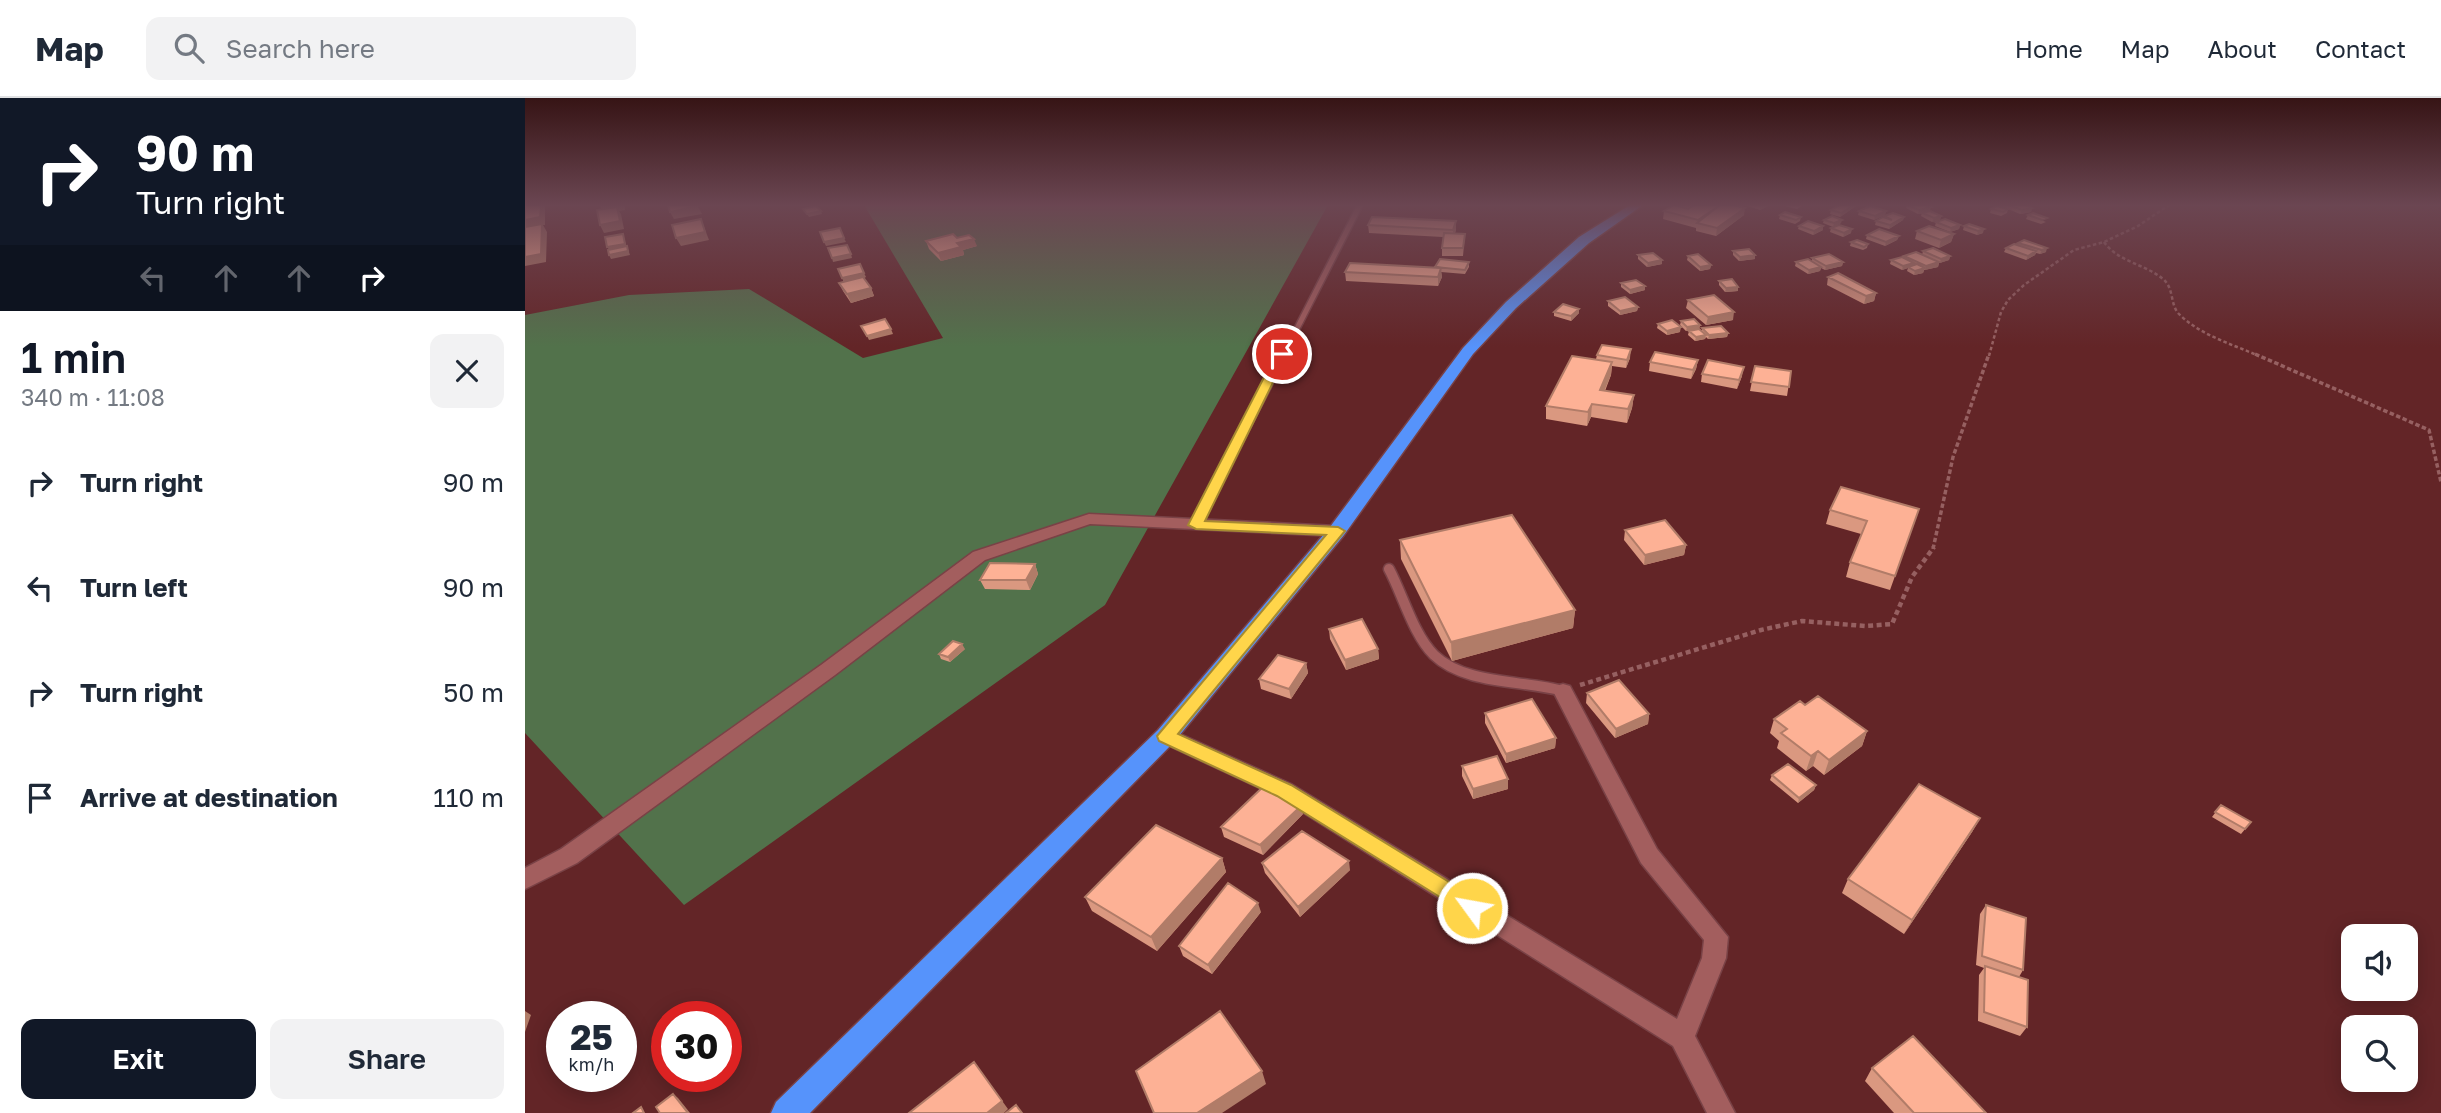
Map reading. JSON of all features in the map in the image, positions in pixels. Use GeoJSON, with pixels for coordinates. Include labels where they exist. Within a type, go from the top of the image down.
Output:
{"type":"FeatureCollection","features":[{"type":"Feature","properties":{"kind":"highway"},"geometry":{"type":"LineString","coordinates":[[787,1113],[1166,736],[1338,531],[1476,341],[1568,252]]}},
{"type":"Feature","properties":{"kind":"street"},"geometry":{"type":"LineString","coordinates":[[525,878],[569,856],[828,670],[979,555],[1090,519],[1338,531]]}},
{"type":"Feature","properties":{"kind":"street"},"geometry":{"type":"LineString","coordinates":[[1563,691],[1649,856],[1716,937],[1714,958],[1682,1037]]}},
{"type":"Feature","properties":{"kind":"street"},"geometry":{"type":"LineString","coordinates":[[1166,736],[1284,790],[1682,1037],[1721,1113]]}},
{"type":"Feature","properties":{"kind":"lane"},"geometry":{"type":"LineString","coordinates":[[1196,525],[1336,252]]}},
{"type":"Feature","properties":{"kind":"lane"},"geometry":{"type":"LineString","coordinates":[[1389,569],[1433,655],[1450,666],[1476,673],[1540,682],[1563,691]]}},
{"type":"Feature","properties":{"kind":"path"},"geometry":{"type":"LineString","coordinates":[[1563,691],[1761,630],[1802,621],[1865,626],[1892,624],[1912,577],[1936,545],[1953,457],[1982,381],[2001,312],[2024,285],[2070,252]]}},
{"type":"Feature","properties":{"kind":"path"},"geometry":{"type":"LineString","coordinates":[[2112,252],[2162,278],[2170,287],[2176,311],[2202,331],[2429,430],[2441,482]]}},
{"type":"Feature","properties":{"kind":"green space"},"geometry":{"type":"Polygon","coordinates":[[[892,252],[1302,252],[1105,605],[684,905],[525,733],[525,315],[629,295],[749,289],[863,358],[943,338],[892,252]]]}},
{"type":"Feature","properties":{"kind":"building"},"geometry":{"type":"Polygon","coordinates":[[[525,252],[541,252],[541,254],[525,257],[525,252]]]}},
{"type":"Feature","properties":{"kind":"building"},"geometry":{"type":"Polygon","coordinates":[[[830,252],[851,254],[832,258],[830,252]]]}},
{"type":"Feature","properties":{"kind":"building"},"geometry":{"type":"Polygon","coordinates":[[[1735,252],[1752,252],[1755,255],[1740,257],[1735,252]]]}},
{"type":"Feature","properties":{"kind":"building"},"geometry":{"type":"Polygon","coordinates":[[[1917,252],[1939,262],[1926,266],[1904,256],[1917,252]]]}},
{"type":"Feature","properties":{"kind":"building"},"geometry":{"type":"Polygon","coordinates":[[[1926,252],[1942,252],[1950,256],[1941,259],[1926,252]]]}},
{"type":"Feature","properties":{"kind":"building"},"geometry":{"type":"Polygon","coordinates":[[[1653,253],[1662,260],[1648,263],[1638,255],[1653,253]]]}},
{"type":"Feature","properties":{"kind":"building"},"geometry":{"type":"Polygon","coordinates":[[[1698,254],[1711,265],[1700,267],[1688,256],[1698,254]]]}},
{"type":"Feature","properties":{"kind":"building"},"geometry":{"type":"Polygon","coordinates":[[[1829,254],[1843,262],[1826,266],[1812,258],[1829,254]]]}},
{"type":"Feature","properties":{"kind":"building"},"geometry":{"type":"Polygon","coordinates":[[[1902,257],[1914,263],[1903,266],[1891,260],[1902,257]]]}},
{"type":"Feature","properties":{"kind":"building"},"geometry":{"type":"Polygon","coordinates":[[[1440,259],[1469,262],[1465,270],[1435,267],[1440,259]]]}},
{"type":"Feature","properties":{"kind":"building"},"geometry":{"type":"Polygon","coordinates":[[[1808,259],[1821,267],[1809,270],[1796,262],[1808,259]]]}},
{"type":"Feature","properties":{"kind":"building"},"geometry":{"type":"Polygon","coordinates":[[[1350,263],[1441,268],[1438,277],[1345,272],[1350,263]]]}},
{"type":"Feature","properties":{"kind":"building"},"geometry":{"type":"Polygon","coordinates":[[[860,264],[864,273],[842,278],[838,269],[860,264]]]}},
{"type":"Feature","properties":{"kind":"building"},"geometry":{"type":"Polygon","coordinates":[[[1917,264],[1925,268],[1915,271],[1908,267],[1917,264]]]}},
{"type":"Feature","properties":{"kind":"building"},"geometry":{"type":"Polygon","coordinates":[[[1838,273],[1876,293],[1866,296],[1828,277],[1838,273]]]}},
{"type":"Feature","properties":{"kind":"building"},"geometry":{"type":"Polygon","coordinates":[[[863,277],[871,288],[847,294],[839,283],[863,277]]]}},
{"type":"Feature","properties":{"kind":"building"},"geometry":{"type":"Polygon","coordinates":[[[1732,279],[1738,287],[1726,288],[1719,281],[1732,279]]]}},
{"type":"Feature","properties":{"kind":"building"},"geometry":{"type":"Polygon","coordinates":[[[1636,280],[1645,286],[1630,290],[1621,283],[1636,280]]]}},
{"type":"Feature","properties":{"kind":"building"},"geometry":{"type":"Polygon","coordinates":[[[1714,295],[1734,312],[1708,317],[1688,300],[1714,295]]]}},
{"type":"Feature","properties":{"kind":"building"},"geometry":{"type":"Polygon","coordinates":[[[1625,297],[1638,307],[1620,311],[1608,301],[1625,297]]]}},
{"type":"Feature","properties":{"kind":"building"},"geometry":{"type":"Polygon","coordinates":[[[1563,304],[1579,309],[1571,316],[1554,312],[1563,304]]]}},
{"type":"Feature","properties":{"kind":"building"},"geometry":{"type":"Polygon","coordinates":[[[885,319],[891,329],[867,336],[861,326],[885,319]]]}},
{"type":"Feature","properties":{"kind":"building"},"geometry":{"type":"Polygon","coordinates":[[[1694,319],[1700,325],[1687,327],[1681,321],[1694,319]]]}},
{"type":"Feature","properties":{"kind":"building"},"geometry":{"type":"Polygon","coordinates":[[[1672,320],[1681,327],[1667,331],[1658,324],[1672,320]]]}},
{"type":"Feature","properties":{"kind":"building"},"geometry":{"type":"Polygon","coordinates":[[[1721,326],[1728,333],[1709,335],[1702,328],[1721,326]]]}},
{"type":"Feature","properties":{"kind":"building"},"geometry":{"type":"Polygon","coordinates":[[[1699,329],[1706,335],[1696,337],[1689,331],[1699,329]]]}},
{"type":"Feature","properties":{"kind":"building"},"geometry":{"type":"Polygon","coordinates":[[[1602,345],[1631,349],[1627,360],[1597,355],[1602,345]]]}},
{"type":"Feature","properties":{"kind":"building"},"geometry":{"type":"Polygon","coordinates":[[[1655,352],[1698,360],[1693,370],[1650,362],[1655,352]]]}},
{"type":"Feature","properties":{"kind":"building"},"geometry":{"type":"Polygon","coordinates":[[[1572,356],[1612,362],[1600,390],[1634,395],[1628,409],[1592,404],[1588,412],[1546,406],[1572,356]]]}},
{"type":"Feature","properties":{"kind":"building"},"geometry":{"type":"Polygon","coordinates":[[[1708,360],[1744,367],[1739,380],[1702,374],[1708,360]]]}},
{"type":"Feature","properties":{"kind":"building"},"geometry":{"type":"Polygon","coordinates":[[[1755,366],[1791,371],[1789,387],[1751,382],[1755,366]]]}},
{"type":"Feature","properties":{"kind":"building"},"geometry":{"type":"Polygon","coordinates":[[[1841,487],[1919,509],[1895,576],[1850,562],[1867,521],[1830,510],[1841,487]]]}},
{"type":"Feature","properties":{"kind":"building"},"geometry":{"type":"Polygon","coordinates":[[[1512,515],[1575,610],[1451,642],[1400,540],[1512,515]]]}},
{"type":"Feature","properties":{"kind":"building"},"geometry":{"type":"Polygon","coordinates":[[[1665,520],[1686,545],[1645,555],[1625,530],[1665,520]]]}},
{"type":"Feature","properties":{"kind":"building"},"geometry":{"type":"Polygon","coordinates":[[[990,563],[1035,564],[1026,580],[980,580],[990,563]]]}},
{"type":"Feature","properties":{"kind":"building"},"geometry":{"type":"Polygon","coordinates":[[[1362,619],[1378,649],[1345,660],[1329,629],[1362,619]]]}},
{"type":"Feature","properties":{"kind":"building"},"geometry":{"type":"Polygon","coordinates":[[[953,641],[962,644],[948,657],[939,654],[953,641]]]}},
{"type":"Feature","properties":{"kind":"building"},"geometry":{"type":"Polygon","coordinates":[[[1278,655],[1306,663],[1289,689],[1259,679],[1278,655]]]}},
{"type":"Feature","properties":{"kind":"building"},"geometry":{"type":"Polygon","coordinates":[[[1619,680],[1649,714],[1616,729],[1587,693],[1619,680]]]}},
{"type":"Feature","properties":{"kind":"building"},"geometry":{"type":"Polygon","coordinates":[[[1818,696],[1867,731],[1829,760],[1818,751],[1811,756],[1781,733],[1787,729],[1774,719],[1800,701],[1805,705],[1818,696]]]}},
{"type":"Feature","properties":{"kind":"building"},"geometry":{"type":"Polygon","coordinates":[[[1532,699],[1556,738],[1506,754],[1485,713],[1532,699]]]}},
{"type":"Feature","properties":{"kind":"building"},"geometry":{"type":"Polygon","coordinates":[[[1497,756],[1508,779],[1473,789],[1462,766],[1497,756]]]}},
{"type":"Feature","properties":{"kind":"building"},"geometry":{"type":"Polygon","coordinates":[[[1788,764],[1816,785],[1799,798],[1772,775],[1788,764]]]}},
{"type":"Feature","properties":{"kind":"building"},"geometry":{"type":"Polygon","coordinates":[[[1919,784],[1980,818],[1912,920],[1848,879],[1919,784]]]}},
{"type":"Feature","properties":{"kind":"building"},"geometry":{"type":"Polygon","coordinates":[[[1265,785],[1302,805],[1260,845],[1221,827],[1265,785]]]}},
{"type":"Feature","properties":{"kind":"building"},"geometry":{"type":"Polygon","coordinates":[[[2221,805],[2251,822],[2245,829],[2215,812],[2221,805]]]}},
{"type":"Feature","properties":{"kind":"building"},"geometry":{"type":"Polygon","coordinates":[[[1156,825],[1222,858],[1151,937],[1085,897],[1156,825]]]}},
{"type":"Feature","properties":{"kind":"building"},"geometry":{"type":"Polygon","coordinates":[[[1302,831],[1349,861],[1298,907],[1262,863],[1302,831]]]}},
{"type":"Feature","properties":{"kind":"building"},"geometry":{"type":"Polygon","coordinates":[[[1228,883],[1258,903],[1208,965],[1179,946],[1228,883]]]}},
{"type":"Feature","properties":{"kind":"building"},"geometry":{"type":"Polygon","coordinates":[[[1986,905],[2026,918],[2023,970],[1982,956],[1986,905]]]}},
{"type":"Feature","properties":{"kind":"building"},"geometry":{"type":"Polygon","coordinates":[[[1985,966],[2028,980],[2027,1027],[1984,1012],[1985,966]]]}},
{"type":"Feature","properties":{"kind":"building"},"geometry":{"type":"Polygon","coordinates":[[[1220,1011],[1262,1071],[1197,1113],[1154,1113],[1136,1071],[1220,1011]]]}},
{"type":"Feature","properties":{"kind":"building"},"geometry":{"type":"Polygon","coordinates":[[[1913,1036],[1986,1113],[1914,1113],[1872,1068],[1913,1036]]]}},
{"type":"Feature","properties":{"kind":"building"},"geometry":{"type":"Polygon","coordinates":[[[974,1062],[1002,1101],[987,1113],[909,1113],[974,1062]]]}},
{"type":"Feature","properties":{"kind":"building"},"geometry":{"type":"Polygon","coordinates":[[[673,1094],[688,1113],[660,1113],[656,1107],[673,1094]]]}},
{"type":"Feature","properties":{"kind":"building"},"geometry":{"type":"Polygon","coordinates":[[[1016,1105],[1022,1113],[1006,1113],[1016,1105]]]}},
{"type":"Feature","properties":{"kind":"building"},"geometry":{"type":"Polygon","coordinates":[[[641,1107],[644,1113],[633,1113],[641,1107]]]}},
{"type":"Feature","properties":{"kind":"route"},"geometry":{"type":"LineString","coordinates":[[1282,354],[1196,525],[1338,531],[1166,736],[1284,790],[1472,908]]}}]}
